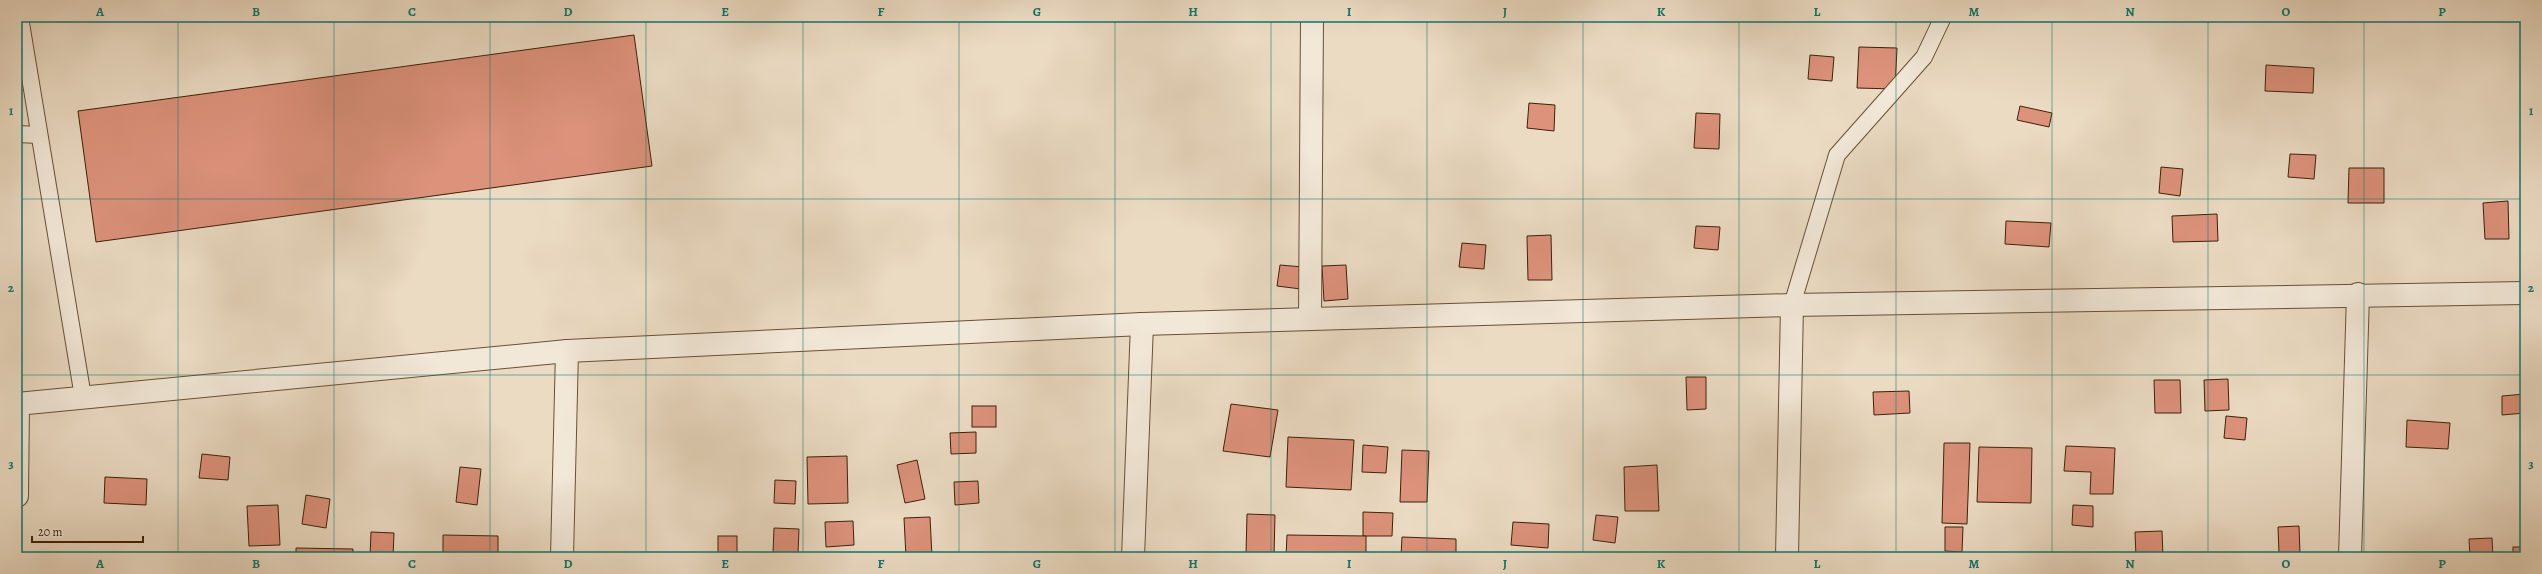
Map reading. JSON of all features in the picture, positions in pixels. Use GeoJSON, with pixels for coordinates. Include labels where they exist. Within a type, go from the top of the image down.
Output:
{"type":"FeatureCollection","features":[{"type":"Feature","properties":{"kind":"street"},"geometry":{"type":"LineString","coordinates":[[1310,319],[1312,17]]}},
{"type":"Feature","properties":{"kind":"street"},"geometry":{"type":"LineString","coordinates":[[17,496],[18,404],[567,351],[1142,324],[1310,319],[1792,305],[2358,294],[2525,293]]}},
{"type":"Feature","properties":{"kind":"street"},"geometry":{"type":"LineString","coordinates":[[2350,557],[2358,294]]}},
{"type":"Feature","properties":{"kind":"street"},"geometry":{"type":"LineString","coordinates":[[1787,557],[1792,305]]}},
{"type":"Feature","properties":{"kind":"street"},"geometry":{"type":"LineString","coordinates":[[1133,557],[1142,324]]}},
{"type":"Feature","properties":{"kind":"street"},"geometry":{"type":"LineString","coordinates":[[562,557],[567,351]]}},
{"type":"Feature","properties":{"kind":"lane"},"geometry":{"type":"LineString","coordinates":[[20,17],[83,397]]}},
{"type":"Feature","properties":{"kind":"lane"},"geometry":{"type":"LineString","coordinates":[[1792,305],[1837,155],[1924,57],[1943,17]]}},
{"type":"Feature","properties":{"kind":"lane"},"geometry":{"type":"LineString","coordinates":[[17,134],[40,135]]}},
{"type":"Feature","properties":{"kind":"building"},"geometry":{"type":"Polygon","coordinates":[[[1599,17],[1618,17],[1618,19],[1599,21],[1599,17]]]}},
{"type":"Feature","properties":{"kind":"building"},"geometry":{"type":"Polygon","coordinates":[[[634,35],[652,166],[96,242],[78,111],[634,35]]]}},
{"type":"Feature","properties":{"kind":"building"},"geometry":{"type":"Polygon","coordinates":[[[1859,47],[1897,48],[1895,89],[1857,88],[1859,47]]]}},
{"type":"Feature","properties":{"kind":"building"},"geometry":{"type":"Polygon","coordinates":[[[1810,55],[1834,57],[1832,81],[1808,79],[1810,55]]]}},
{"type":"Feature","properties":{"kind":"building"},"geometry":{"type":"Polygon","coordinates":[[[2266,65],[2314,68],[2313,93],[2265,91],[2266,65]]]}},
{"type":"Feature","properties":{"kind":"building"},"geometry":{"type":"Polygon","coordinates":[[[1529,103],[1555,105],[1554,131],[1527,128],[1529,103]]]}},
{"type":"Feature","properties":{"kind":"building"},"geometry":{"type":"Polygon","coordinates":[[[2020,106],[2052,113],[2049,127],[2017,120],[2020,106]]]}},
{"type":"Feature","properties":{"kind":"building"},"geometry":{"type":"Polygon","coordinates":[[[1696,113],[1720,114],[1719,149],[1694,148],[1696,113]]]}},
{"type":"Feature","properties":{"kind":"building"},"geometry":{"type":"Polygon","coordinates":[[[2290,154],[2316,155],[2314,179],[2288,177],[2290,154]]]}},
{"type":"Feature","properties":{"kind":"building"},"geometry":{"type":"Polygon","coordinates":[[[2161,167],[2183,169],[2180,196],[2159,193],[2161,167]]]}},
{"type":"Feature","properties":{"kind":"building"},"geometry":{"type":"Polygon","coordinates":[[[2349,168],[2384,168],[2384,203],[2348,203],[2349,168]]]}},
{"type":"Feature","properties":{"kind":"building"},"geometry":{"type":"Polygon","coordinates":[[[2508,201],[2509,239],[2485,239],[2483,203],[2508,201]]]}},
{"type":"Feature","properties":{"kind":"building"},"geometry":{"type":"Polygon","coordinates":[[[2217,214],[2218,241],[2173,242],[2172,216],[2217,214]]]}},
{"type":"Feature","properties":{"kind":"building"},"geometry":{"type":"Polygon","coordinates":[[[2006,221],[2051,223],[2049,247],[2005,244],[2006,221]]]}},
{"type":"Feature","properties":{"kind":"building"},"geometry":{"type":"Polygon","coordinates":[[[1696,226],[1720,227],[1718,250],[1694,248],[1696,226]]]}},
{"type":"Feature","properties":{"kind":"building"},"geometry":{"type":"Polygon","coordinates":[[[1551,235],[1552,280],[1528,280],[1527,236],[1551,235]]]}},
{"type":"Feature","properties":{"kind":"building"},"geometry":{"type":"Polygon","coordinates":[[[1462,243],[1486,245],[1484,269],[1459,267],[1462,243]]]}},
{"type":"Feature","properties":{"kind":"building"},"geometry":{"type":"Polygon","coordinates":[[[1280,265],[1303,267],[1301,289],[1277,286],[1280,265]]]}},
{"type":"Feature","properties":{"kind":"building"},"geometry":{"type":"Polygon","coordinates":[[[1346,265],[1348,299],[1324,301],[1322,266],[1346,265]]]}},
{"type":"Feature","properties":{"kind":"building"},"geometry":{"type":"Polygon","coordinates":[[[1686,377],[1706,377],[1706,409],[1687,410],[1686,377]]]}},
{"type":"Feature","properties":{"kind":"building"},"geometry":{"type":"Polygon","coordinates":[[[2228,379],[2229,410],[2205,411],[2204,380],[2228,379]]]}},
{"type":"Feature","properties":{"kind":"building"},"geometry":{"type":"Polygon","coordinates":[[[2154,380],[2180,380],[2181,413],[2155,413],[2154,380]]]}},
{"type":"Feature","properties":{"kind":"building"},"geometry":{"type":"Polygon","coordinates":[[[1909,391],[1910,413],[1874,415],[1873,392],[1909,391]]]}},
{"type":"Feature","properties":{"kind":"building"},"geometry":{"type":"Polygon","coordinates":[[[2525,394],[2525,413],[2502,415],[2502,396],[2525,394]]]}},
{"type":"Feature","properties":{"kind":"building"},"geometry":{"type":"Polygon","coordinates":[[[1231,404],[1278,410],[1270,457],[1223,451],[1231,404]]]}},
{"type":"Feature","properties":{"kind":"building"},"geometry":{"type":"Polygon","coordinates":[[[972,406],[996,406],[996,427],[972,427],[972,406]]]}},
{"type":"Feature","properties":{"kind":"building"},"geometry":{"type":"Polygon","coordinates":[[[2226,416],[2247,418],[2245,440],[2224,438],[2226,416]]]}},
{"type":"Feature","properties":{"kind":"building"},"geometry":{"type":"Polygon","coordinates":[[[2407,420],[2450,423],[2448,449],[2406,447],[2407,420]]]}},
{"type":"Feature","properties":{"kind":"building"},"geometry":{"type":"Polygon","coordinates":[[[976,432],[976,453],[951,454],[950,433],[976,432]]]}},
{"type":"Feature","properties":{"kind":"building"},"geometry":{"type":"Polygon","coordinates":[[[1288,437],[1354,440],[1351,490],[1286,487],[1288,437]]]}},
{"type":"Feature","properties":{"kind":"building"},"geometry":{"type":"Polygon","coordinates":[[[1944,443],[1970,443],[1967,524],[1942,523],[1944,443]]]}},
{"type":"Feature","properties":{"kind":"building"},"geometry":{"type":"Polygon","coordinates":[[[1363,445],[1388,447],[1386,473],[1362,472],[1363,445]]]}},
{"type":"Feature","properties":{"kind":"building"},"geometry":{"type":"Polygon","coordinates":[[[2066,446],[2115,448],[2113,494],[2090,494],[2091,472],[2064,471],[2066,446]]]}},
{"type":"Feature","properties":{"kind":"building"},"geometry":{"type":"Polygon","coordinates":[[[1979,447],[2032,448],[2031,503],[1977,502],[1979,447]]]}},
{"type":"Feature","properties":{"kind":"building"},"geometry":{"type":"Polygon","coordinates":[[[1402,450],[1429,451],[1427,502],[1400,502],[1402,450]]]}},
{"type":"Feature","properties":{"kind":"building"},"geometry":{"type":"Polygon","coordinates":[[[202,454],[230,457],[228,480],[199,478],[202,454]]]}},
{"type":"Feature","properties":{"kind":"building"},"geometry":{"type":"Polygon","coordinates":[[[847,456],[848,503],[808,504],[807,457],[847,456]]]}},
{"type":"Feature","properties":{"kind":"building"},"geometry":{"type":"Polygon","coordinates":[[[917,460],[925,499],[905,503],[897,465],[917,460]]]}},
{"type":"Feature","properties":{"kind":"building"},"geometry":{"type":"Polygon","coordinates":[[[1657,465],[1659,511],[1625,511],[1624,467],[1657,465]]]}},
{"type":"Feature","properties":{"kind":"building"},"geometry":{"type":"Polygon","coordinates":[[[460,467],[481,469],[477,505],[456,502],[460,467]]]}},
{"type":"Feature","properties":{"kind":"building"},"geometry":{"type":"Polygon","coordinates":[[[105,477],[147,479],[146,505],[104,503],[105,477]]]}},
{"type":"Feature","properties":{"kind":"building"},"geometry":{"type":"Polygon","coordinates":[[[775,480],[796,481],[795,504],[774,503],[775,480]]]}},
{"type":"Feature","properties":{"kind":"building"},"geometry":{"type":"Polygon","coordinates":[[[978,481],[979,503],[955,505],[954,482],[978,481]]]}},
{"type":"Feature","properties":{"kind":"building"},"geometry":{"type":"Polygon","coordinates":[[[306,495],[330,499],[326,528],[302,524],[306,495]]]}},
{"type":"Feature","properties":{"kind":"building"},"geometry":{"type":"Polygon","coordinates":[[[278,505],[280,545],[249,546],[247,506],[278,505]]]}},
{"type":"Feature","properties":{"kind":"building"},"geometry":{"type":"Polygon","coordinates":[[[2073,505],[2093,506],[2093,527],[2072,525],[2073,505]]]}},
{"type":"Feature","properties":{"kind":"building"},"geometry":{"type":"Polygon","coordinates":[[[1363,512],[1393,513],[1392,536],[1363,536],[1363,512]]]}},
{"type":"Feature","properties":{"kind":"building"},"geometry":{"type":"Polygon","coordinates":[[[1247,514],[1275,515],[1274,556],[1246,555],[1247,514]]]}},
{"type":"Feature","properties":{"kind":"building"},"geometry":{"type":"Polygon","coordinates":[[[1596,515],[1618,517],[1615,543],[1593,540],[1596,515]]]}},
{"type":"Feature","properties":{"kind":"building"},"geometry":{"type":"Polygon","coordinates":[[[930,517],[932,557],[906,557],[904,518],[930,517]]]}},
{"type":"Feature","properties":{"kind":"building"},"geometry":{"type":"Polygon","coordinates":[[[853,521],[854,545],[826,547],[825,522],[853,521]]]}},
{"type":"Feature","properties":{"kind":"building"},"geometry":{"type":"Polygon","coordinates":[[[1513,522],[1549,524],[1548,548],[1511,545],[1513,522]]]}},
{"type":"Feature","properties":{"kind":"building"},"geometry":{"type":"Polygon","coordinates":[[[2299,526],[2300,554],[2279,554],[2278,527],[2299,526]]]}},
{"type":"Feature","properties":{"kind":"building"},"geometry":{"type":"Polygon","coordinates":[[[1945,527],[1963,527],[1962,552],[1945,551],[1945,527]]]}},
{"type":"Feature","properties":{"kind":"building"},"geometry":{"type":"Polygon","coordinates":[[[774,528],[799,529],[798,554],[773,553],[774,528]]]}},
{"type":"Feature","properties":{"kind":"building"},"geometry":{"type":"Polygon","coordinates":[[[2162,531],[2163,557],[2136,557],[2135,532],[2162,531]]]}},
{"type":"Feature","properties":{"kind":"building"},"geometry":{"type":"Polygon","coordinates":[[[371,532],[394,533],[393,557],[370,557],[371,532]]]}},
{"type":"Feature","properties":{"kind":"building"},"geometry":{"type":"Polygon","coordinates":[[[443,535],[498,536],[498,557],[443,557],[443,535]]]}},
{"type":"Feature","properties":{"kind":"building"},"geometry":{"type":"Polygon","coordinates":[[[1287,535],[1366,536],[1366,557],[1286,557],[1287,535]]]}},
{"type":"Feature","properties":{"kind":"building"},"geometry":{"type":"Polygon","coordinates":[[[718,536],[737,536],[737,557],[718,557],[718,536]]]}},
{"type":"Feature","properties":{"kind":"building"},"geometry":{"type":"Polygon","coordinates":[[[1402,537],[1456,539],[1456,557],[1401,557],[1402,537]]]}},
{"type":"Feature","properties":{"kind":"building"},"geometry":{"type":"Polygon","coordinates":[[[2492,538],[2493,557],[2470,557],[2469,539],[2492,538]]]}},
{"type":"Feature","properties":{"kind":"building"},"geometry":{"type":"Polygon","coordinates":[[[2513,547],[2525,547],[2525,557],[2513,557],[2513,547]]]}},
{"type":"Feature","properties":{"kind":"building"},"geometry":{"type":"Polygon","coordinates":[[[296,548],[353,549],[353,557],[296,557],[296,548]]]}}]}
